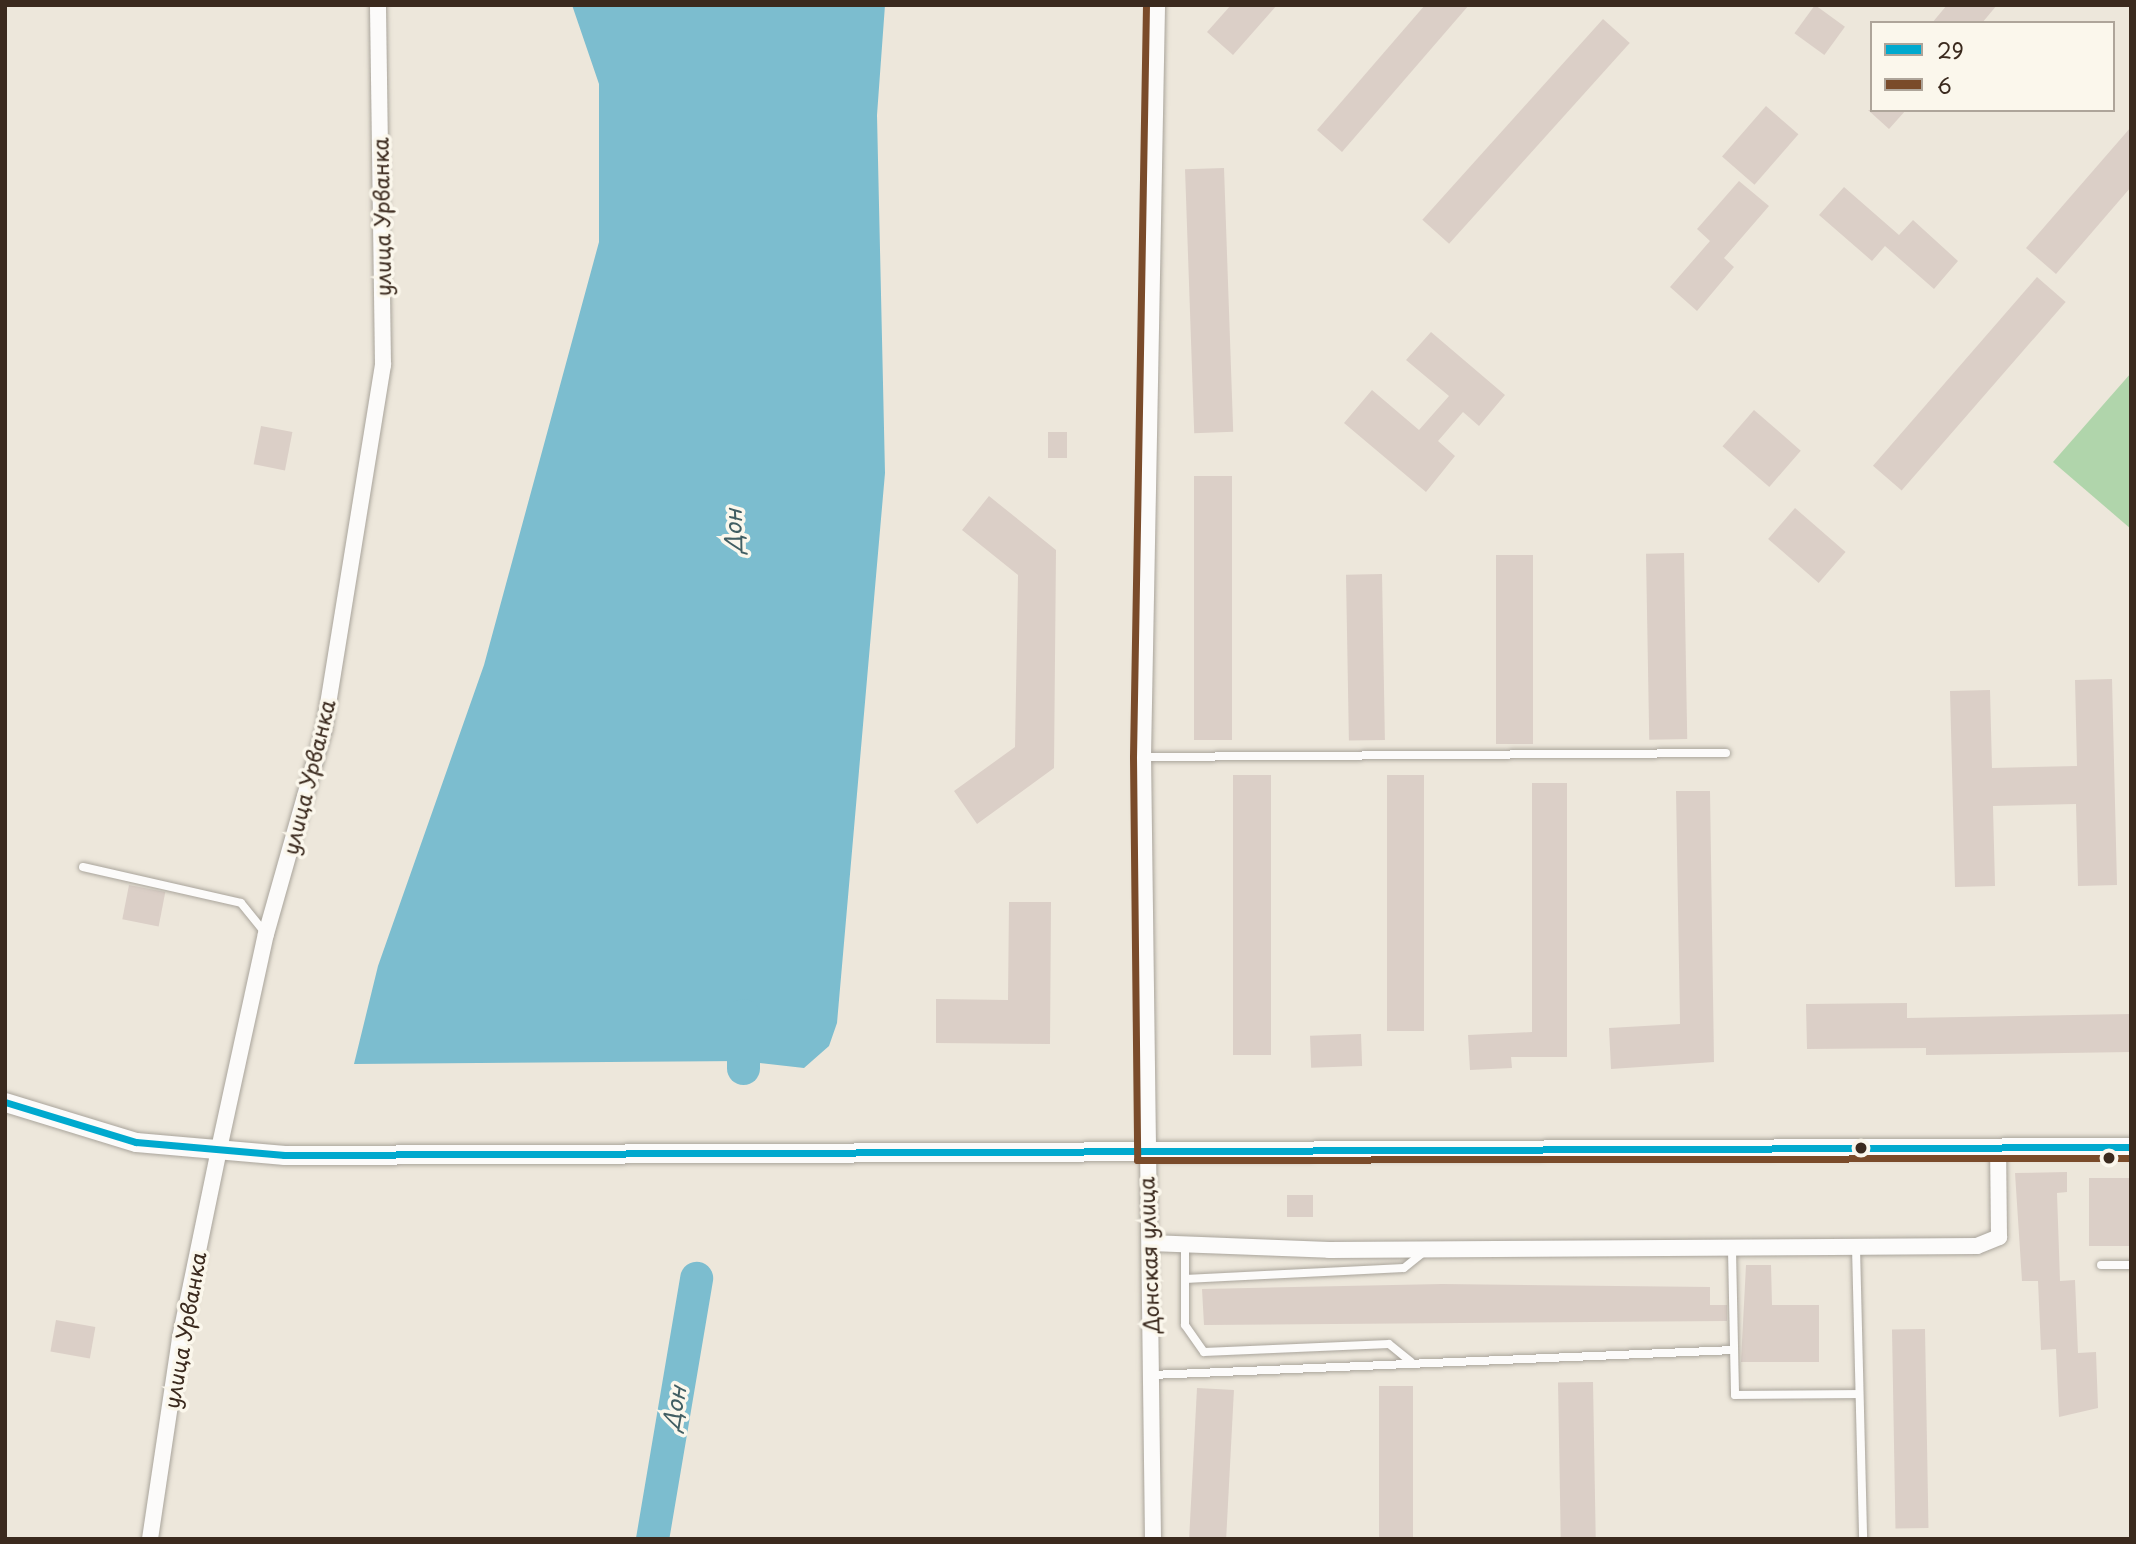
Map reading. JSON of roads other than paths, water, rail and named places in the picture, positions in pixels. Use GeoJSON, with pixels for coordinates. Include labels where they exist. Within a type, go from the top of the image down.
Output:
{"type":"FeatureCollection","features":[{"type":"Feature","properties":{"kind":"street","name":"улица Урванка"},"geometry":{"type":"LineString","coordinates":[[150,1539],[180,1338],[219,1149],[266,934],[324,729],[383,365],[378,5]]}},
{"type":"Feature","properties":{"kind":"street","name":"Донская улица"},"geometry":{"type":"LineString","coordinates":[[1153,1539],[1150,1243],[1145,1153],[1143,757],[1157,5]]}},
{"type":"Feature","properties":{"kind":"street"},"geometry":{"type":"LineString","coordinates":[[5,1102],[136,1142],[298,1156],[2131,1147]]}},
{"type":"Feature","properties":{"kind":"street"},"geometry":{"type":"LineString","coordinates":[[1150,1243],[1185,1246],[1427,1249],[1732,1250],[1856,1244],[1977,1246],[1999,1237],[1998,1148]]}},
{"type":"Feature","properties":{"kind":"lane"},"geometry":{"type":"LineString","coordinates":[[1143,757],[1726,753]]}},
{"type":"Feature","properties":{"kind":"lane"},"geometry":{"type":"LineString","coordinates":[[83,867],[241,903],[266,934]]}},
{"type":"Feature","properties":{"kind":"lane"},"geometry":{"type":"LineString","coordinates":[[1856,1244],[1863,1539]]}},
{"type":"Feature","properties":{"kind":"lane"},"geometry":{"type":"LineString","coordinates":[[1185,1246],[1185,1325],[1204,1352],[1390,1344],[1411,1362]]}},
{"type":"Feature","properties":{"kind":"lane"},"geometry":{"type":"LineString","coordinates":[[1185,1279],[1404,1268],[1427,1249]]}},
{"type":"Feature","properties":{"kind":"lane"},"geometry":{"type":"LineString","coordinates":[[1732,1250],[1735,1395],[1858,1394]]}},
{"type":"Feature","properties":{"kind":"lane"},"geometry":{"type":"LineString","coordinates":[[2101,1265],[2131,1265]]}},
{"type":"Feature","properties":{"kind":"lane"},"geometry":{"type":"LineString","coordinates":[[1152,1375],[1733,1350]]}},
{"type":"Feature","properties":{"kind":"water"},"geometry":{"type":"Polygon","coordinates":[[[572,5],[885,5],[877,115],[885,473],[837,1023],[829,1046],[804,1068],[743,1061],[354,1064],[378,966],[484,665],[599,242],[599,84],[572,5]]]}},
{"type":"Feature","properties":{"kind":"waterway","name":"Дон"},"geometry":{"type":"LineString","coordinates":[[743,1015],[743,1068]]}},
{"type":"Feature","properties":{"kind":"waterway","name":"Дон"},"geometry":{"type":"LineString","coordinates":[[652,1539],[696,1278]]}}]}
